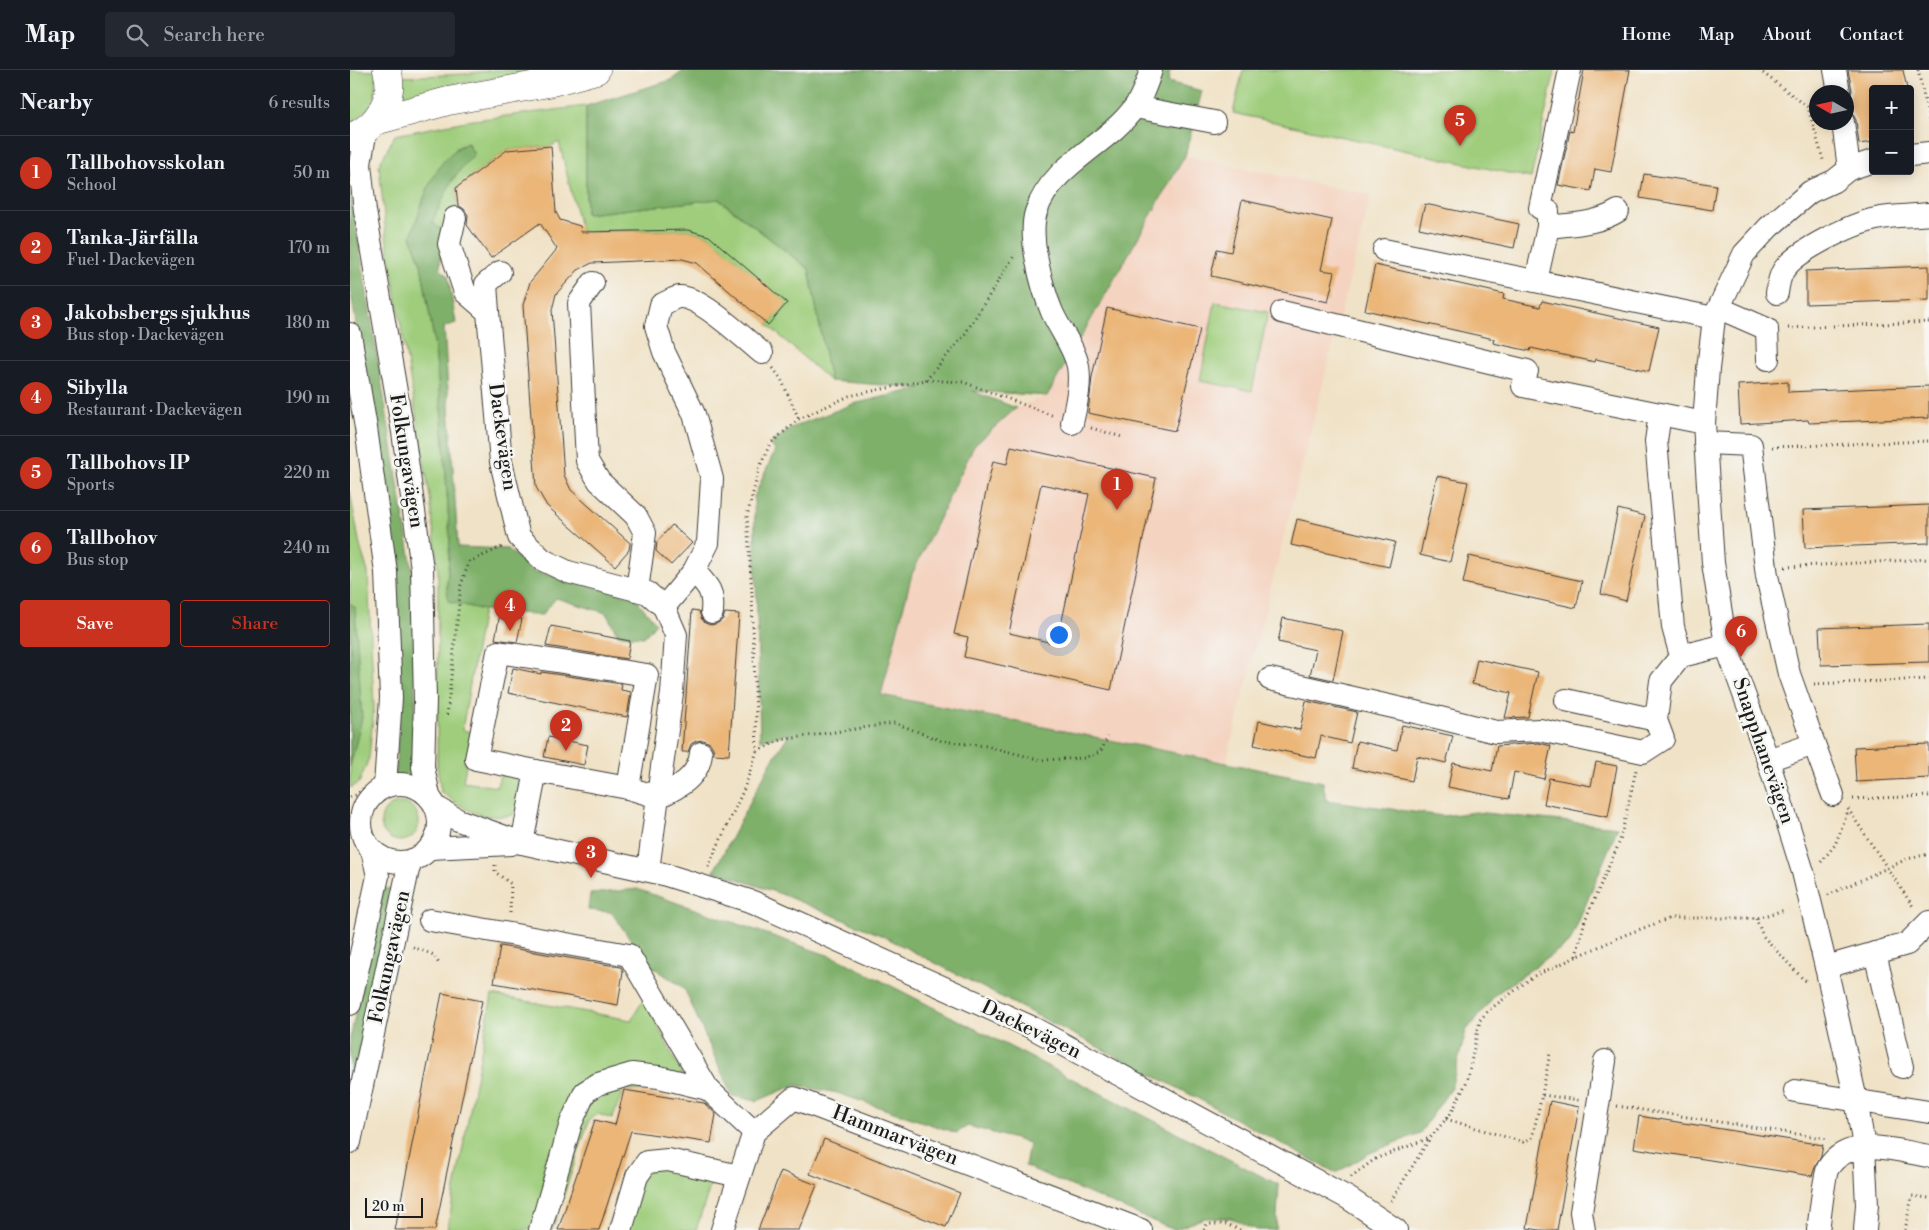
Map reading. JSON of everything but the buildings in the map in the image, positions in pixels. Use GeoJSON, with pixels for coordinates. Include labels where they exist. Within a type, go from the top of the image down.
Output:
{"type":"FeatureCollection","features":[{"type":"Feature","properties":{"kind":"main road"},"geometry":{"type":"LineString","coordinates":[[364,129],[384,107],[389,91],[387,70]]}},
{"type":"Feature","properties":{"kind":"main road"},"geometry":{"type":"LineString","coordinates":[[364,129],[448,101],[548,83],[596,70]]}},
{"type":"Feature","properties":{"kind":"street"},"geometry":{"type":"LineString","coordinates":[[1072,423],[1078,397],[1078,366],[1069,343],[1052,311],[1042,279],[1034,235],[1036,212],[1056,178],[1120,123],[1135,107],[1151,70]]}},
{"type":"Feature","properties":{"kind":"street"},"geometry":{"type":"LineString","coordinates":[[1536,281],[1548,226],[1548,211],[1540,208],[1570,70]]}},
{"type":"Feature","properties":{"kind":"street"},"geometry":{"type":"LineString","coordinates":[[1836,70],[1837,85]]}},
{"type":"Feature","properties":{"kind":"street"},"geometry":{"type":"LineString","coordinates":[[1135,107],[1214,122]]}},
{"type":"Feature","properties":{"kind":"street","name":"Folkungavägen"},"geometry":{"type":"LineString","coordinates":[[364,129],[360,164],[365,211],[404,441],[422,569],[425,691],[423,767],[432,801]]}},
{"type":"Feature","properties":{"kind":"street"},"geometry":{"type":"LineString","coordinates":[[1841,175],[1843,130]]}},
{"type":"Feature","properties":{"kind":"street"},"geometry":{"type":"LineString","coordinates":[[1914,155],[1929,153]]}},
{"type":"Feature","properties":{"kind":"street","name":"Snapphanevägen"},"geometry":{"type":"LineString","coordinates":[[1865,1230],[1867,1204],[1864,1146],[1856,1100],[1803,872],[1768,760],[1726,644],[1713,563],[1705,433],[1708,369],[1716,313],[1744,254],[1769,227],[1810,192],[1869,163]]}},
{"type":"Feature","properties":{"kind":"street"},"geometry":{"type":"LineString","coordinates":[[1548,226],[1586,223],[1610,216],[1618,211]]}},
{"type":"Feature","properties":{"kind":"street"},"geometry":{"type":"LineString","coordinates":[[1777,293],[1778,284],[1784,270],[1794,260],[1825,238],[1875,219],[1929,214]]}},
{"type":"Feature","properties":{"kind":"street"},"geometry":{"type":"LineString","coordinates":[[455,218],[449,244],[465,292],[488,312]]}},
{"type":"Feature","properties":{"kind":"street"},"geometry":{"type":"LineString","coordinates":[[1384,250],[1536,281],[1716,313],[1767,329],[1768,359]]}},
{"type":"Feature","properties":{"kind":"street","name":"Dackevägen"},"geometry":{"type":"LineString","coordinates":[[500,272],[486,284],[488,312],[501,462],[519,537]]}},
{"type":"Feature","properties":{"kind":"street"},"geometry":{"type":"LineString","coordinates":[[593,283],[579,303],[586,461],[599,481],[636,516],[645,533],[638,590]]}},
{"type":"Feature","properties":{"kind":"street"},"geometry":{"type":"LineString","coordinates":[[664,607],[694,572],[708,543],[712,479],[694,414],[661,343],[656,326],[661,305],[679,297],[693,300],[716,315],[762,353]]}},
{"type":"Feature","properties":{"kind":"street"},"geometry":{"type":"LineString","coordinates":[[1282,312],[1527,371],[1523,386],[1660,414],[1705,433],[1752,445],[1767,568],[1789,674],[1814,744],[1840,802]]}},
{"type":"Feature","properties":{"kind":"street","name":"Folkungavägen"},"geometry":{"type":"LineString","coordinates":[[350,334],[366,428],[386,572],[391,698],[385,786]]}},
{"type":"Feature","properties":{"kind":"street"},"geometry":{"type":"LineString","coordinates":[[1660,414],[1656,441],[1673,627],[1681,656]]}},
{"type":"Feature","properties":{"kind":"street"},"geometry":{"type":"LineString","coordinates":[[519,537],[543,560],[568,572],[648,593],[664,607],[676,635],[672,693],[648,870]]}},
{"type":"Feature","properties":{"kind":"street"},"geometry":{"type":"LineString","coordinates":[[694,572],[714,596],[712,612]]}},
{"type":"Feature","properties":{"kind":"street"},"geometry":{"type":"LineString","coordinates":[[1270,679],[1425,709],[1496,732],[1540,730],[1643,752],[1663,739],[1656,720],[1661,681],[1681,656],[1726,644]]}},
{"type":"Feature","properties":{"kind":"street"},"geometry":{"type":"LineString","coordinates":[[628,788],[647,675],[498,652],[476,760],[628,788],[658,797],[681,785],[697,769],[702,753]]}},
{"type":"Feature","properties":{"kind":"street"},"geometry":{"type":"LineString","coordinates":[[1566,700],[1656,720]]}},
{"type":"Feature","properties":{"kind":"street"},"geometry":{"type":"LineString","coordinates":[[1768,760],[1814,744]]}},
{"type":"Feature","properties":{"kind":"street"},"geometry":{"type":"LineString","coordinates":[[522,844],[536,771]]}},
{"type":"Feature","properties":{"kind":"street"},"geometry":{"type":"LineString","coordinates":[[408,784],[420,789],[432,801],[439,829],[437,836],[421,854],[392,861],[383,858],[361,839],[360,825],[356,812],[371,796],[385,786],[408,784]]}},
{"type":"Feature","properties":{"kind":"street","name":"Dackevägen"},"geometry":{"type":"LineString","coordinates":[[432,801],[458,820],[522,844],[648,870],[753,902],[1031,1027],[1348,1198],[1396,1230]]}},
{"type":"Feature","properties":{"kind":"street","name":"Folkungavägen"},"geometry":{"type":"LineString","coordinates":[[350,1004],[378,876],[361,839]]}},
{"type":"Feature","properties":{"kind":"street","name":"Dackevägen"},"geometry":{"type":"LineString","coordinates":[[421,854],[522,844]]}},
{"type":"Feature","properties":{"kind":"street","name":"Folkungavägen"},"geometry":{"type":"LineString","coordinates":[[350,1142],[408,870],[421,854]]}},
{"type":"Feature","properties":{"kind":"street"},"geometry":{"type":"LineString","coordinates":[[430,920],[630,955],[708,1089],[754,1132],[722,1230]]}},
{"type":"Feature","properties":{"kind":"street"},"geometry":{"type":"LineString","coordinates":[[1827,974],[1875,953],[1907,944],[1927,924]]}},
{"type":"Feature","properties":{"kind":"street"},"geometry":{"type":"LineString","coordinates":[[1875,953],[1902,1067]]}},
{"type":"Feature","properties":{"kind":"street"},"geometry":{"type":"LineString","coordinates":[[1584,1230],[1581,1212],[1605,1061]]}},
{"type":"Feature","properties":{"kind":"street"},"geometry":{"type":"LineString","coordinates":[[540,1230],[571,1123],[586,1092],[598,1084],[632,1074],[659,1077],[708,1089]]}},
{"type":"Feature","properties":{"kind":"street"},"geometry":{"type":"LineString","coordinates":[[1795,1090],[1929,1112]]}},
{"type":"Feature","properties":{"kind":"street","name":"Hammarvägen"},"geometry":{"type":"LineString","coordinates":[[754,1132],[794,1098],[1141,1230]]}},
{"type":"Feature","properties":{"kind":"street"},"geometry":{"type":"LineString","coordinates":[[1818,1230],[1828,1169],[1846,1150],[1864,1146],[1929,1156]]}},
{"type":"Feature","properties":{"kind":"street"},"geometry":{"type":"LineString","coordinates":[[621,1230],[636,1176],[648,1162],[668,1160],[739,1176]]}},
{"type":"Feature","properties":{"kind":"path"},"geometry":{"type":"LineString","coordinates":[[1759,70],[1808,108],[1823,162],[1841,175]]}},
{"type":"Feature","properties":{"kind":"path"},"geometry":{"type":"LineString","coordinates":[[1918,70],[1929,120]]}},
{"type":"Feature","properties":{"kind":"path"},"geometry":{"type":"LineString","coordinates":[[1767,329],[1929,322]]}},
{"type":"Feature","properties":{"kind":"path"},"geometry":{"type":"LineString","coordinates":[[762,353],[781,379],[799,419]]}},
{"type":"Feature","properties":{"kind":"path"},"geometry":{"type":"LineString","coordinates":[[700,886],[744,789],[758,751],[752,595],[746,516],[760,466],[770,444],[799,419],[850,396],[926,380],[963,382],[1072,423],[1122,437]]}},
{"type":"Feature","properties":{"kind":"path"},"geometry":{"type":"LineString","coordinates":[[1752,445],[1759,448],[1929,441]]}},
{"type":"Feature","properties":{"kind":"path"},"geometry":{"type":"LineString","coordinates":[[447,719],[461,585],[468,562],[519,537]]}},
{"type":"Feature","properties":{"kind":"path"},"geometry":{"type":"LineString","coordinates":[[1767,568],[1929,559]]}},
{"type":"Feature","properties":{"kind":"path"},"geometry":{"type":"LineString","coordinates":[[1794,690],[1808,685],[1929,679]]}},
{"type":"Feature","properties":{"kind":"path"},"geometry":{"type":"LineString","coordinates":[[758,751],[781,740],[895,723],[942,741],[986,746],[1042,760],[1084,758],[1100,752],[1108,737]]}},
{"type":"Feature","properties":{"kind":"path"},"geometry":{"type":"LineString","coordinates":[[1576,957],[1585,920],[1620,842],[1640,751]]}},
{"type":"Feature","properties":{"kind":"path"},"geometry":{"type":"LineString","coordinates":[[1840,802],[1852,799],[1929,796]]}},
{"type":"Feature","properties":{"kind":"path"},"geometry":{"type":"LineString","coordinates":[[1840,802],[1927,924]]}},
{"type":"Feature","properties":{"kind":"path"},"geometry":{"type":"LineString","coordinates":[[1803,872],[1819,864],[1835,845],[1840,802]]}},
{"type":"Feature","properties":{"kind":"path"},"geometry":{"type":"LineString","coordinates":[[1828,895],[1887,867],[1907,859],[1929,854]]}},
{"type":"Feature","properties":{"kind":"path"},"geometry":{"type":"LineString","coordinates":[[495,863],[495,872],[511,884],[512,887],[507,934]]}},
{"type":"Feature","properties":{"kind":"path"},"geometry":{"type":"LineString","coordinates":[[1390,1203],[1430,1138],[1452,1112],[1468,1081],[1480,1020],[1489,1010],[1534,976],[1627,934],[1671,918],[1756,918],[1785,910]]}},
{"type":"Feature","properties":{"kind":"path"},"geometry":{"type":"LineString","coordinates":[[1756,918],[1763,936],[1802,978],[1813,984],[1827,974]]}},
{"type":"Feature","properties":{"kind":"path"},"geometry":{"type":"LineString","coordinates":[[408,945],[434,955],[439,964]]}},
{"type":"Feature","properties":{"kind":"path"},"geometry":{"type":"LineString","coordinates":[[1446,1119],[1523,1142],[1532,1138],[1550,1053]]}},
{"type":"Feature","properties":{"kind":"path"},"geometry":{"type":"LineString","coordinates":[[1542,1095],[1835,1140]]}},
{"type":"Feature","properties":{"kind":"path"},"geometry":{"type":"LineString","coordinates":[[1350,1178],[1375,1159],[1430,1138]]}},
{"type":"Feature","properties":{"kind":"path"},"geometry":{"type":"LineString","coordinates":[[1905,1230],[1912,1196],[1929,1198]]}},
{"type":"Feature","properties":{"kind":"path"},"geometry":{"type":"LineString","coordinates":[[1204,1230],[1207,1224],[1226,1224],[1240,1230]]}},
{"type":"Feature","properties":{"kind":"shaded area"},"geometry":{"type":"Polygon","coordinates":[[[1185,156],[1371,195],[1226,763],[881,696],[912,574],[974,446],[1016,408],[1047,396],[1185,156]]]}},
{"type":"Feature","properties":{"kind":"green space"},"geometry":{"type":"Polygon","coordinates":[[[350,70],[376,71],[375,101],[350,126],[350,70]]]}},
{"type":"Feature","properties":{"kind":"green space"},"geometry":{"type":"Polygon","coordinates":[[[494,70],[540,70],[448,86],[402,99],[401,77],[464,74],[494,70]]]}},
{"type":"Feature","properties":{"kind":"green space"},"geometry":{"type":"Polygon","coordinates":[[[685,70],[1170,70],[1168,82],[1202,91],[1185,156],[1047,396],[972,391],[1016,408],[974,446],[912,574],[881,695],[1323,782],[1326,800],[1443,816],[1475,812],[1618,827],[1570,942],[1496,994],[1466,1031],[1451,1088],[1420,1133],[1370,1153],[1336,1173],[1195,1097],[883,936],[781,894],[714,871],[771,762],[789,734],[760,740],[754,497],[775,450],[770,444],[793,427],[853,404],[921,388],[830,381],[809,269],[719,199],[586,214],[586,106],[671,80],[685,70]]]}},
{"type":"Feature","properties":{"kind":"green space"},"geometry":{"type":"Polygon","coordinates":[[[1243,70],[1555,70],[1531,178],[1233,113],[1243,70]]]}},
{"type":"Feature","properties":{"kind":"green space"},"geometry":{"type":"Polygon","coordinates":[[[586,106],[586,214],[718,199],[809,269],[830,381],[768,325],[786,303],[709,236],[688,230],[581,232],[559,142],[551,146],[507,150],[456,188],[458,213],[443,231],[432,222],[449,186],[473,154],[468,143],[456,148],[411,236],[421,264],[434,340],[443,430],[450,540],[448,600],[483,610],[462,730],[472,732],[463,782],[497,787],[500,775],[511,774],[523,787],[524,802],[513,815],[483,815],[467,809],[441,792],[437,766],[438,570],[430,497],[386,236],[379,165],[395,135],[466,121],[586,106]]]}},
{"type":"Feature","properties":{"kind":"green space"},"geometry":{"type":"Polygon","coordinates":[[[467,143],[474,154],[453,178],[432,222],[443,231],[440,268],[448,276],[456,323],[444,327],[458,547],[508,549],[532,571],[634,597],[656,623],[644,637],[618,635],[606,613],[556,598],[542,615],[483,610],[448,601],[447,585],[450,540],[443,430],[434,340],[421,264],[411,236],[430,183],[437,170],[455,150],[467,143]]]}},
{"type":"Feature","properties":{"kind":"green space"},"geometry":{"type":"Polygon","coordinates":[[[350,191],[412,568],[417,779],[395,777],[400,710],[400,638],[395,569],[350,286],[350,191]]]}},
{"type":"Feature","properties":{"kind":"green space"},"geometry":{"type":"Polygon","coordinates":[[[1215,302],[1268,312],[1252,391],[1200,381],[1215,302]]]}},
{"type":"Feature","properties":{"kind":"green space"},"geometry":{"type":"Polygon","coordinates":[[[350,492],[360,546],[368,572],[374,707],[369,758],[359,783],[350,788],[350,492]]]}},
{"type":"Feature","properties":{"kind":"green space"},"geometry":{"type":"Polygon","coordinates":[[[350,603],[355,607],[362,718],[350,767],[350,603]]]}},
{"type":"Feature","properties":{"kind":"green space"},"geometry":{"type":"Polygon","coordinates":[[[400,803],[413,809],[419,822],[413,835],[400,841],[387,835],[381,822],[387,809],[400,803]]]}},
{"type":"Feature","properties":{"kind":"green space"},"geometry":{"type":"Polygon","coordinates":[[[383,888],[395,890],[350,1104],[350,1039],[383,888]]]}},
{"type":"Feature","properties":{"kind":"green space"},"geometry":{"type":"Polygon","coordinates":[[[637,889],[839,959],[1279,1185],[1276,1230],[1256,1230],[1231,1218],[1204,1218],[1174,1230],[1025,1166],[1029,1143],[968,1126],[956,1133],[837,1093],[795,1085],[757,1101],[732,1096],[684,988],[648,964],[611,912],[588,910],[590,894],[637,889]]]}},
{"type":"Feature","properties":{"kind":"green space"},"geometry":{"type":"Polygon","coordinates":[[[492,995],[631,1020],[644,999],[691,1092],[624,1090],[612,1119],[598,1114],[589,1120],[552,1230],[447,1230],[492,995]]]}},
{"type":"Feature","properties":{"kind":"green space"},"geometry":{"type":"Polygon","coordinates":[[[647,1162],[715,1171],[696,1230],[621,1230],[647,1162]]]}},
{"type":"Feature","properties":{"kind":"place","name":"Tallbohovs IP"},"geometry":{"type":"Point","coordinates":[1460,146]}},
{"type":"Feature","properties":{"kind":"place","name":"Tallbohovsskolan"},"geometry":{"type":"Point","coordinates":[1117,510]}},
{"type":"Feature","properties":{"kind":"place","name":"Sibylla"},"geometry":{"type":"Point","coordinates":[510,631]}},
{"type":"Feature","properties":{"kind":"place","name":"Tallbohov"},"geometry":{"type":"Point","coordinates":[1741,657]}},
{"type":"Feature","properties":{"kind":"place","name":"Tanka-Järfälla"},"geometry":{"type":"Point","coordinates":[566,751]}},
{"type":"Feature","properties":{"kind":"place","name":"Jakobsbergs sjukhus"},"geometry":{"type":"Point","coordinates":[591,878]}}]}
